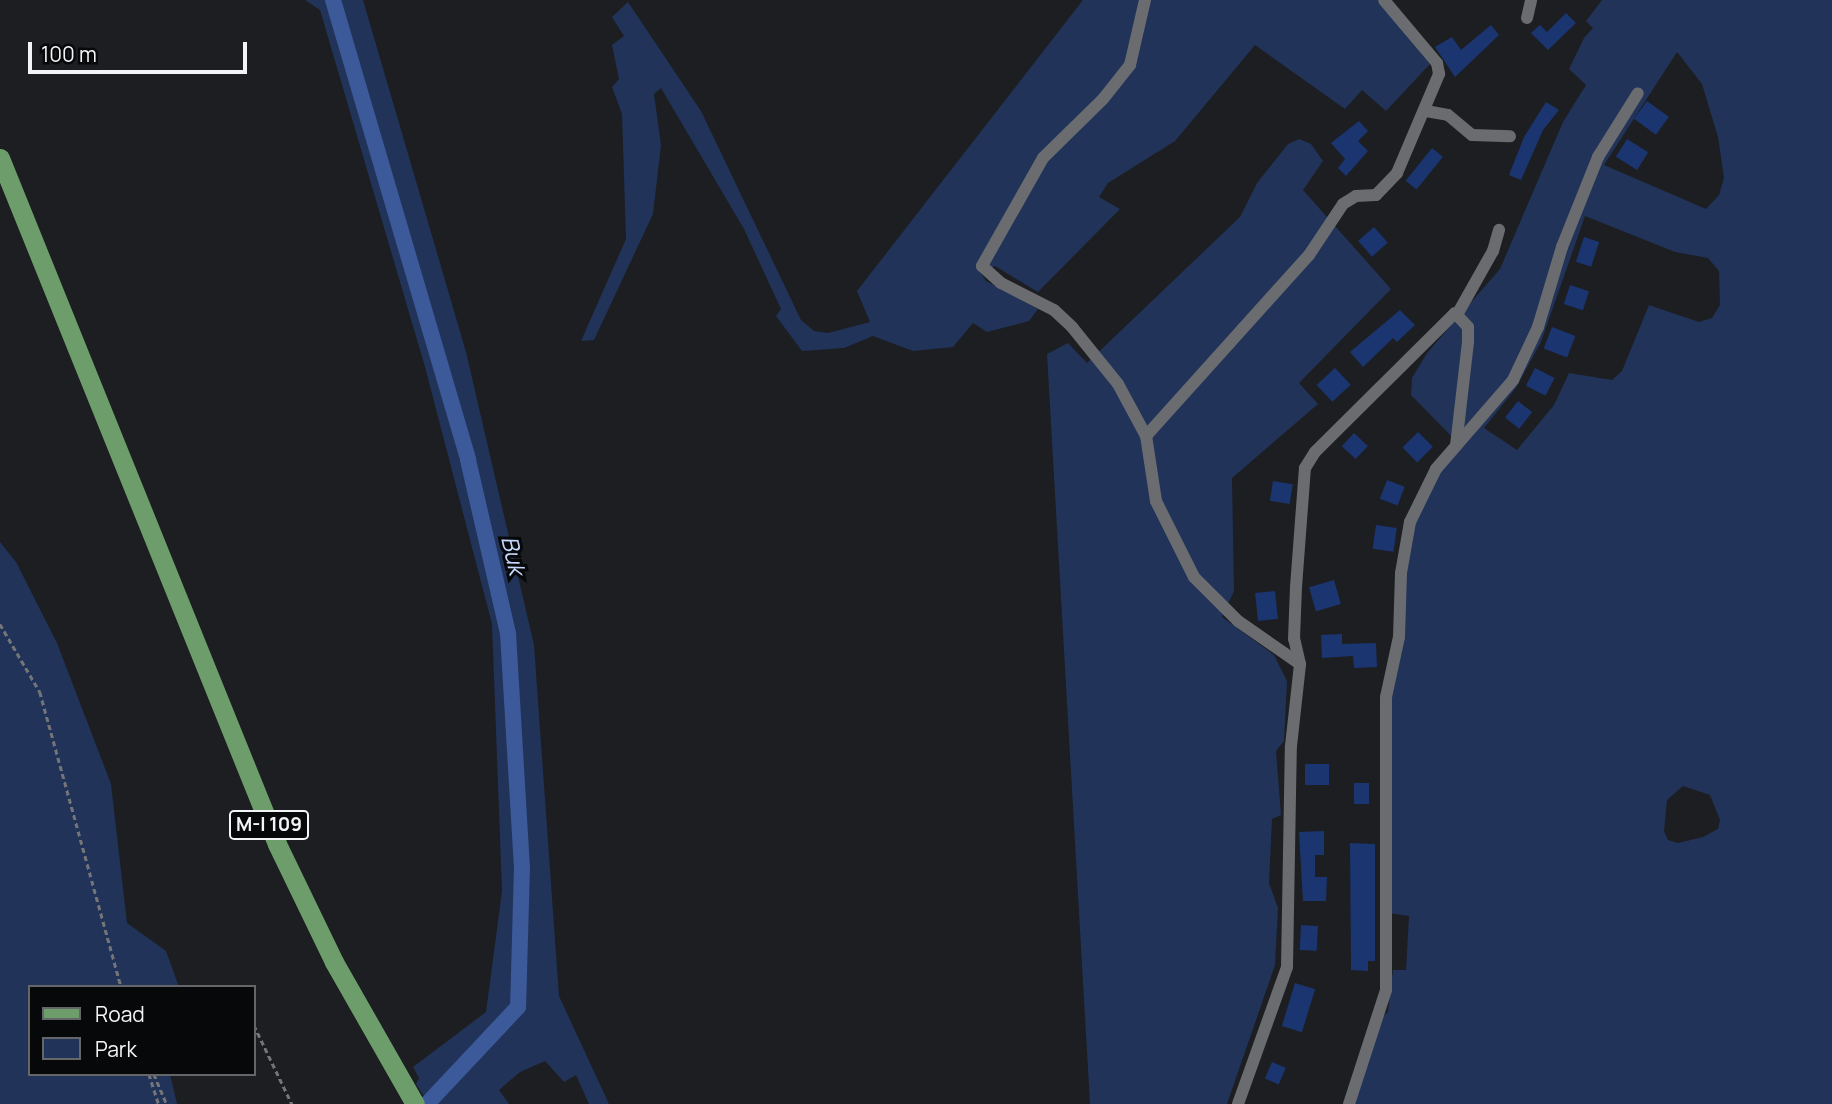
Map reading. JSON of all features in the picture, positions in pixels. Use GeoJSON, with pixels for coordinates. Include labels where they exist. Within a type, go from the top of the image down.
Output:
{"type":"FeatureCollection","features":[{"type":"Feature","properties":{"kind":"main road","name":"M-I 109"},"geometry":{"type":"LineString","coordinates":[[0,158],[277,844],[334,962],[412,1099]]}},
{"type":"Feature","properties":{"kind":"street"},"geometry":{"type":"LineString","coordinates":[[1145,0],[1130,65],[1103,99],[1043,159],[982,266],[1001,283],[1054,310],[1072,327],[1118,384],[1146,436],[1156,501],[1194,577],[1238,621],[1300,664]]}},
{"type":"Feature","properties":{"kind":"street"},"geometry":{"type":"LineString","coordinates":[[1146,436],[1309,256],[1343,204],[1356,196],[1376,195],[1390,183],[1436,88],[1437,63],[1384,0]]}},
{"type":"Feature","properties":{"kind":"street"},"geometry":{"type":"LineString","coordinates":[[1527,18],[1531,0]]}},
{"type":"Feature","properties":{"kind":"street"},"geometry":{"type":"LineString","coordinates":[[1349,1104],[1386,990],[1387,697],[1399,637],[1405,547],[1422,495],[1456,445],[1513,380],[1538,327],[1562,247],[1598,157],[1639,93]]}},
{"type":"Feature","properties":{"kind":"street"},"geometry":{"type":"LineString","coordinates":[[1426,111],[1448,115],[1472,135],[1510,136]]}},
{"type":"Feature","properties":{"kind":"street"},"geometry":{"type":"LineString","coordinates":[[1458,313],[1493,251],[1499,230]]}},
{"type":"Feature","properties":{"kind":"street"},"geometry":{"type":"LineString","coordinates":[[1456,445],[1468,342],[1468,327],[1458,313]]}},
{"type":"Feature","properties":{"kind":"street"},"geometry":{"type":"LineString","coordinates":[[1238,1104],[1287,967],[1291,747],[1300,664],[1294,639],[1305,468],[1315,452],[1373,398],[1424,340],[1451,314],[1458,313]]}},
{"type":"Feature","properties":{"kind":"path"},"geometry":{"type":"LineString","coordinates":[[0,624],[40,692],[120,985]]}},
{"type":"Feature","properties":{"kind":"path"},"geometry":{"type":"LineString","coordinates":[[256,1029],[292,1104]]}},
{"type":"Feature","properties":{"kind":"path"},"geometry":{"type":"LineString","coordinates":[[152,1076],[159,1104]]}},
{"type":"Feature","properties":{"kind":"path"},"geometry":{"type":"LineString","coordinates":[[152,1076],[167,1104]]}},
{"type":"Feature","properties":{"kind":"green space"},"geometry":{"type":"Polygon","coordinates":[[[305,0],[363,0],[466,352],[534,645],[559,996],[609,1104],[589,1104],[576,1075],[564,1082],[545,1061],[520,1072],[499,1090],[509,1104],[429,1104],[416,1084],[419,1078],[413,1067],[486,1012],[502,891],[492,624],[425,367],[320,10],[305,0]]]}},
{"type":"Feature","properties":{"kind":"green space"},"geometry":{"type":"Polygon","coordinates":[[[1083,0],[1378,0],[1430,64],[1386,111],[1362,90],[1345,109],[1255,45],[1175,141],[1108,183],[1099,197],[1120,209],[1038,292],[995,266],[980,272],[986,281],[1038,309],[1029,321],[987,332],[973,323],[953,347],[913,351],[873,336],[844,348],[802,351],[776,316],[781,309],[744,229],[661,88],[654,94],[661,145],[653,214],[594,340],[581,341],[626,239],[622,114],[612,87],[619,79],[612,45],[624,36],[612,17],[628,2],[701,111],[801,320],[814,331],[828,333],[870,322],[857,291],[1083,0]]]}},
{"type":"Feature","properties":{"kind":"green space"},"geometry":{"type":"Polygon","coordinates":[[[1602,0],[1832,0],[1832,1104],[1354,1104],[1381,1018],[1388,1012],[1393,970],[1406,970],[1409,916],[1389,913],[1391,701],[1405,575],[1415,523],[1439,472],[1462,447],[1411,395],[1412,378],[1427,353],[1500,269],[1563,122],[1586,85],[1569,69],[1584,38],[1593,28],[1586,21],[1602,0]],[[1677,52],[1604,165],[1706,209],[1719,195],[1724,178],[1718,137],[1702,84],[1677,52]],[[1585,216],[1541,342],[1516,388],[1484,428],[1517,450],[1554,405],[1569,373],[1612,380],[1622,371],[1649,305],[1699,322],[1712,318],[1720,305],[1719,271],[1708,258],[1675,252],[1585,216]],[[1683,786],[1667,800],[1664,831],[1668,840],[1678,843],[1703,837],[1718,829],[1720,820],[1710,795],[1683,786]]]}},
{"type":"Feature","properties":{"kind":"green space"},"geometry":{"type":"Polygon","coordinates":[[[1299,139],[1311,144],[1323,161],[1303,190],[1391,289],[1299,383],[1318,404],[1232,478],[1234,591],[1222,617],[1274,655],[1287,681],[1284,741],[1276,751],[1281,815],[1272,819],[1269,883],[1278,908],[1275,965],[1227,1104],[1090,1104],[1047,354],[1068,343],[1087,363],[1240,217],[1257,183],[1288,144],[1299,139]]]}},
{"type":"Feature","properties":{"kind":"green space"},"geometry":{"type":"Polygon","coordinates":[[[0,542],[16,562],[57,643],[111,784],[127,923],[166,951],[178,985],[28,985],[28,1076],[170,1076],[177,1104],[0,1104],[0,542]]]}},
{"type":"Feature","properties":{"kind":"building"},"geometry":{"type":"Polygon","coordinates":[[[1566,13],[1576,23],[1548,50],[1531,33],[1540,25],[1547,32],[1566,13]]]}},
{"type":"Feature","properties":{"kind":"building"},"geometry":{"type":"Polygon","coordinates":[[[1491,25],[1499,35],[1455,77],[1435,47],[1452,37],[1461,50],[1491,25]]]}},
{"type":"Feature","properties":{"kind":"building"},"geometry":{"type":"Polygon","coordinates":[[[1647,101],[1669,117],[1656,135],[1634,119],[1647,101]]]}},
{"type":"Feature","properties":{"kind":"building"},"geometry":{"type":"Polygon","coordinates":[[[1546,102],[1559,110],[1543,130],[1521,180],[1509,175],[1524,137],[1546,102]]]}},
{"type":"Feature","properties":{"kind":"building"},"geometry":{"type":"Polygon","coordinates":[[[1359,121],[1368,131],[1358,141],[1368,151],[1346,176],[1338,168],[1345,159],[1331,143],[1359,121]]]}},
{"type":"Feature","properties":{"kind":"building"},"geometry":{"type":"Polygon","coordinates":[[[1627,139],[1648,152],[1637,170],[1616,157],[1627,139]]]}},
{"type":"Feature","properties":{"kind":"building"},"geometry":{"type":"Polygon","coordinates":[[[1432,148],[1443,157],[1416,189],[1406,181],[1432,148]]]}},
{"type":"Feature","properties":{"kind":"building"},"geometry":{"type":"Polygon","coordinates":[[[1374,227],[1388,243],[1372,257],[1358,241],[1374,227]]]}},
{"type":"Feature","properties":{"kind":"building"},"geometry":{"type":"Polygon","coordinates":[[[1584,237],[1599,242],[1591,267],[1576,262],[1584,237]]]}},
{"type":"Feature","properties":{"kind":"building"},"geometry":{"type":"Polygon","coordinates":[[[1570,285],[1589,291],[1583,310],[1564,304],[1570,285]]]}},
{"type":"Feature","properties":{"kind":"building"},"geometry":{"type":"Polygon","coordinates":[[[1400,310],[1415,325],[1397,342],[1393,338],[1363,367],[1350,352],[1400,310]]]}},
{"type":"Feature","properties":{"kind":"building"},"geometry":{"type":"Polygon","coordinates":[[[1552,327],[1575,336],[1567,357],[1544,348],[1552,327]]]}},
{"type":"Feature","properties":{"kind":"building"},"geometry":{"type":"Polygon","coordinates":[[[1335,368],[1351,385],[1332,402],[1317,385],[1335,368]]]}},
{"type":"Feature","properties":{"kind":"building"},"geometry":{"type":"Polygon","coordinates":[[[1535,368],[1555,378],[1546,396],[1526,386],[1535,368]]]}},
{"type":"Feature","properties":{"kind":"building"},"geometry":{"type":"Polygon","coordinates":[[[1518,401],[1532,412],[1519,429],[1505,418],[1518,401]]]}},
{"type":"Feature","properties":{"kind":"building"},"geometry":{"type":"Polygon","coordinates":[[[1418,432],[1433,447],[1417,462],[1402,448],[1418,432]]]}},
{"type":"Feature","properties":{"kind":"building"},"geometry":{"type":"Polygon","coordinates":[[[1354,433],[1368,446],[1356,459],[1342,446],[1354,433]]]}},
{"type":"Feature","properties":{"kind":"building"},"geometry":{"type":"Polygon","coordinates":[[[1387,480],[1405,487],[1398,505],[1380,499],[1387,480]]]}},
{"type":"Feature","properties":{"kind":"building"},"geometry":{"type":"Polygon","coordinates":[[[1273,481],[1293,484],[1290,504],[1270,501],[1273,481]]]}},
{"type":"Feature","properties":{"kind":"building"},"geometry":{"type":"Polygon","coordinates":[[[1376,525],[1397,528],[1393,552],[1373,549],[1376,525]]]}},
{"type":"Feature","properties":{"kind":"building"},"geometry":{"type":"Polygon","coordinates":[[[1334,580],[1341,604],[1316,611],[1309,587],[1334,580]]]}},
{"type":"Feature","properties":{"kind":"building"},"geometry":{"type":"Polygon","coordinates":[[[1275,591],[1278,619],[1258,621],[1255,593],[1275,591]]]}},
{"type":"Feature","properties":{"kind":"building"},"geometry":{"type":"Polygon","coordinates":[[[1342,634],[1342,644],[1376,643],[1377,667],[1354,668],[1353,656],[1322,658],[1321,635],[1342,634]]]}},
{"type":"Feature","properties":{"kind":"building"},"geometry":{"type":"Polygon","coordinates":[[[1305,764],[1329,764],[1329,785],[1305,785],[1305,764]]]}},
{"type":"Feature","properties":{"kind":"building"},"geometry":{"type":"Polygon","coordinates":[[[1354,783],[1369,783],[1369,804],[1354,804],[1354,783]]]}},
{"type":"Feature","properties":{"kind":"building"},"geometry":{"type":"Polygon","coordinates":[[[1324,831],[1324,855],[1315,855],[1315,877],[1327,877],[1326,901],[1303,901],[1299,832],[1324,831]]]}},
{"type":"Feature","properties":{"kind":"building"},"geometry":{"type":"Polygon","coordinates":[[[1350,843],[1375,844],[1375,961],[1368,961],[1368,971],[1351,970],[1350,843]]]}},
{"type":"Feature","properties":{"kind":"building"},"geometry":{"type":"Polygon","coordinates":[[[1301,925],[1318,926],[1317,951],[1300,950],[1301,925]]]}},
{"type":"Feature","properties":{"kind":"building"},"geometry":{"type":"Polygon","coordinates":[[[1295,983],[1315,989],[1302,1032],[1282,1026],[1295,983]]]}},
{"type":"Feature","properties":{"kind":"building"},"geometry":{"type":"Polygon","coordinates":[[[1272,1062],[1286,1068],[1279,1084],[1265,1079],[1272,1062]]]}},
{"type":"Feature","properties":{"kind":"waterway","name":"Buk"},"geometry":{"type":"LineString","coordinates":[[333,0],[468,460],[508,633],[522,866],[518,1007],[427,1104]]}}]}
